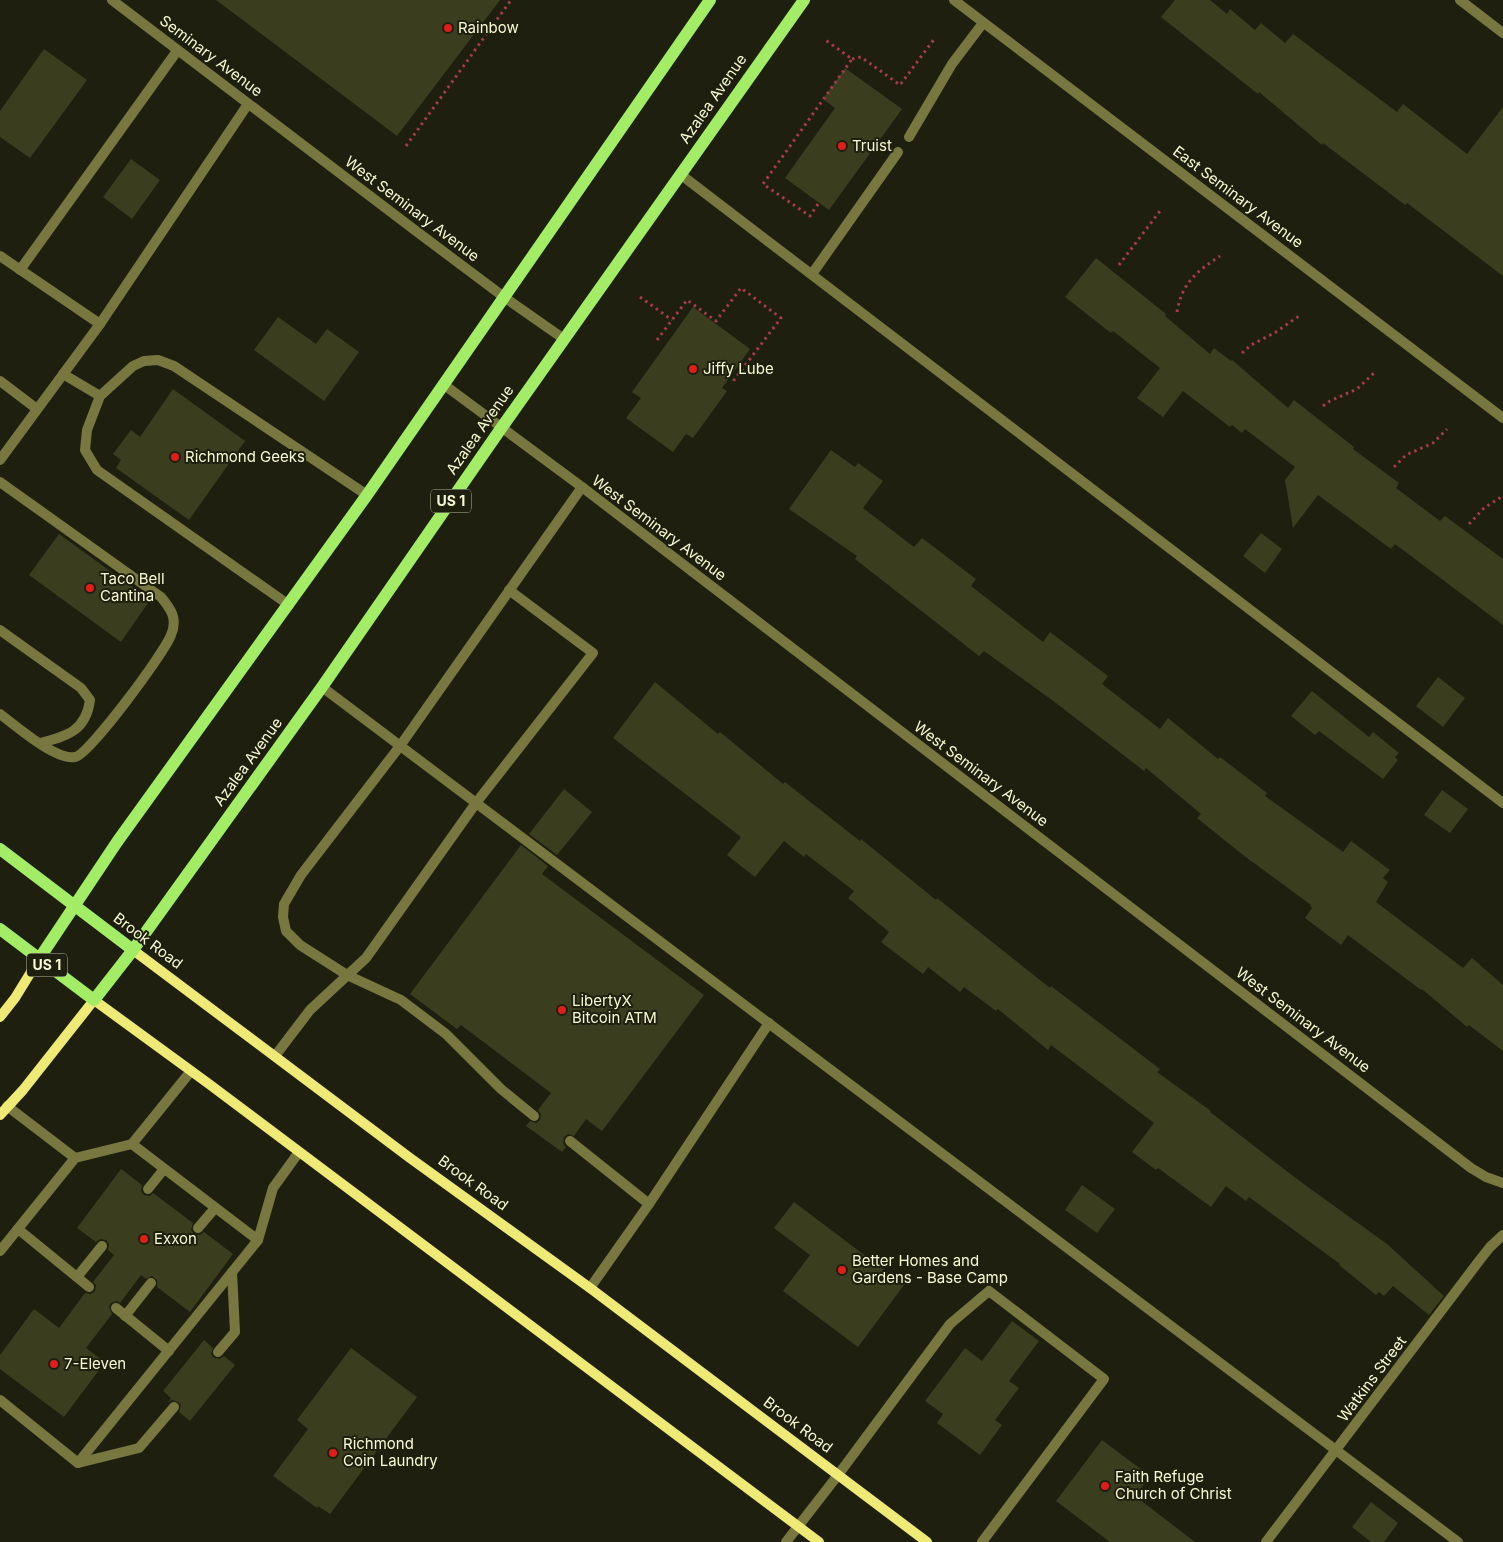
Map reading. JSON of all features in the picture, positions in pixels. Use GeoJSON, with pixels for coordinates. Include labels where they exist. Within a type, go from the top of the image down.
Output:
{"type":"FeatureCollection","features":[{"type":"Feature","properties":{"kind":"main road"},"geometry":{"type":"LineString","coordinates":[[0,1017],[15,998],[117,842],[444,384],[710,0]]}},
{"type":"Feature","properties":{"kind":"main road","name":"Azalea Avenue"},"geometry":{"type":"LineString","coordinates":[[94,1000],[133,950],[322,688],[564,339],[804,0]]}},
{"type":"Feature","properties":{"kind":"main road","name":"Brook Road"},"geometry":{"type":"LineString","coordinates":[[0,850],[410,1158],[590,1288],[926,1542]]}},
{"type":"Feature","properties":{"kind":"main road","name":"US 1"},"geometry":{"type":"LineString","coordinates":[[0,929],[94,1000]]}},
{"type":"Feature","properties":{"kind":"main road"},"geometry":{"type":"LineString","coordinates":[[0,1115],[23,1090],[94,1000],[820,1542]]}},
{"type":"Feature","properties":{"kind":"street","name":"Seminary Avenue"},"geometry":{"type":"LineString","coordinates":[[112,0],[177,51],[291,135]]}},
{"type":"Feature","properties":{"kind":"street","name":"East Seminary Avenue"},"geometry":{"type":"LineString","coordinates":[[954,0],[1503,418]]}},
{"type":"Feature","properties":{"kind":"street"},"geometry":{"type":"LineString","coordinates":[[1460,0],[1503,33]]}},
{"type":"Feature","properties":{"kind":"street"},"geometry":{"type":"LineString","coordinates":[[909,137],[952,64],[983,23]]}},
{"type":"Feature","properties":{"kind":"street"},"geometry":{"type":"LineString","coordinates":[[20,270],[177,51]]}},
{"type":"Feature","properties":{"kind":"street"},"geometry":{"type":"LineString","coordinates":[[0,460],[100,324],[248,104]]}},
{"type":"Feature","properties":{"kind":"street","name":"West Seminary Avenue"},"geometry":{"type":"LineString","coordinates":[[291,135],[342,176],[504,297],[564,339]]}},
{"type":"Feature","properties":{"kind":"street"},"geometry":{"type":"LineString","coordinates":[[812,274],[898,152]]}},
{"type":"Feature","properties":{"kind":"street"},"geometry":{"type":"LineString","coordinates":[[680,174],[1503,803]]}},
{"type":"Feature","properties":{"kind":"street"},"geometry":{"type":"LineString","coordinates":[[0,256],[100,324]]}},
{"type":"Feature","properties":{"kind":"street"},"geometry":{"type":"LineString","coordinates":[[288,605],[97,470],[85,450],[87,430],[100,396],[133,366],[144,361],[158,360],[174,366],[366,494]]}},
{"type":"Feature","properties":{"kind":"street"},"geometry":{"type":"LineString","coordinates":[[63,374],[100,396]]}},
{"type":"Feature","properties":{"kind":"street"},"geometry":{"type":"LineString","coordinates":[[0,381],[37,409]]}},
{"type":"Feature","properties":{"kind":"street","name":"West Seminary Avenue"},"geometry":{"type":"LineString","coordinates":[[444,384],[582,487],[1472,1168],[1486,1177],[1503,1183]]}},
{"type":"Feature","properties":{"kind":"street"},"geometry":{"type":"LineString","coordinates":[[0,482],[161,597],[171,609],[174,621],[172,635],[164,648],[103,732],[76,758],[61,756],[0,714]]}},
{"type":"Feature","properties":{"kind":"street"},"geometry":{"type":"LineString","coordinates":[[534,1116],[500,1089],[446,1034],[401,1000],[347,975],[300,944],[286,931],[283,917],[284,904],[301,875],[400,746],[582,487]]}},
{"type":"Feature","properties":{"kind":"street"},"geometry":{"type":"LineString","coordinates":[[275,1056],[310,1010],[366,958],[476,803],[593,653],[509,590]]}},
{"type":"Feature","properties":{"kind":"street"},"geometry":{"type":"LineString","coordinates":[[0,630],[81,688],[90,700],[88,712],[78,728],[65,736],[40,743]]}},
{"type":"Feature","properties":{"kind":"street"},"geometry":{"type":"LineString","coordinates":[[322,688],[1458,1542]]}},
{"type":"Feature","properties":{"kind":"street"},"geometry":{"type":"LineString","coordinates":[[590,1288],[650,1204],[769,1023]]}},
{"type":"Feature","properties":{"kind":"street"},"geometry":{"type":"LineString","coordinates":[[0,1252],[75,1158],[132,1144],[190,1071]]}},
{"type":"Feature","properties":{"kind":"street"},"geometry":{"type":"LineString","coordinates":[[7,1106],[75,1158]]}},
{"type":"Feature","properties":{"kind":"street"},"geometry":{"type":"LineString","coordinates":[[570,1141],[650,1204]]}},
{"type":"Feature","properties":{"kind":"street"},"geometry":{"type":"LineString","coordinates":[[132,1144],[258,1240]]}},
{"type":"Feature","properties":{"kind":"street"},"geometry":{"type":"LineString","coordinates":[[78,1463],[258,1240],[273,1188],[299,1152]]}},
{"type":"Feature","properties":{"kind":"street"},"geometry":{"type":"LineString","coordinates":[[148,1190],[164,1169]]}},
{"type":"Feature","properties":{"kind":"street"},"geometry":{"type":"LineString","coordinates":[[198,1228],[215,1208]]}},
{"type":"Feature","properties":{"kind":"street"},"geometry":{"type":"LineString","coordinates":[[18,1229],[89,1287]]}},
{"type":"Feature","properties":{"kind":"street","name":"Watkins Street"},"geometry":{"type":"LineString","coordinates":[[1266,1542],[1479,1261],[1490,1247],[1503,1236]]}},
{"type":"Feature","properties":{"kind":"street"},"geometry":{"type":"LineString","coordinates":[[77,1277],[102,1246]]}},
{"type":"Feature","properties":{"kind":"street"},"geometry":{"type":"LineString","coordinates":[[218,1352],[236,1332],[232,1272]]}},
{"type":"Feature","properties":{"kind":"street"},"geometry":{"type":"LineString","coordinates":[[126,1316],[151,1283]]}},
{"type":"Feature","properties":{"kind":"street"},"geometry":{"type":"LineString","coordinates":[[786,1542],[950,1324],[989,1291],[1104,1380],[982,1542]]}},
{"type":"Feature","properties":{"kind":"street"},"geometry":{"type":"LineString","coordinates":[[116,1308],[169,1351]]}},
{"type":"Feature","properties":{"kind":"street"},"geometry":{"type":"LineString","coordinates":[[0,1400],[78,1463]]}},
{"type":"Feature","properties":{"kind":"street"},"geometry":{"type":"LineString","coordinates":[[78,1463],[139,1448],[174,1407]]}},
{"type":"Feature","properties":{"kind":"path"},"geometry":{"type":"LineString","coordinates":[[406,146],[511,0]]}},
{"type":"Feature","properties":{"kind":"path"},"geometry":{"type":"LineString","coordinates":[[818,204],[810,216],[764,184],[852,59],[860,57],[900,85],[935,38]]}},
{"type":"Feature","properties":{"kind":"path"},"geometry":{"type":"LineString","coordinates":[[824,39],[852,59]]}},
{"type":"Feature","properties":{"kind":"path"},"geometry":{"type":"LineString","coordinates":[[1119,265],[1160,211]]}},
{"type":"Feature","properties":{"kind":"path"},"geometry":{"type":"LineString","coordinates":[[1177,312],[1180,298],[1190,279],[1220,256]]}},
{"type":"Feature","properties":{"kind":"path"},"geometry":{"type":"LineString","coordinates":[[657,340],[687,300],[716,321],[741,288],[781,318],[731,384]]}},
{"type":"Feature","properties":{"kind":"path"},"geometry":{"type":"LineString","coordinates":[[640,297],[672,320]]}},
{"type":"Feature","properties":{"kind":"path"},"geometry":{"type":"LineString","coordinates":[[1242,353],[1251,345],[1276,332],[1299,316]]}},
{"type":"Feature","properties":{"kind":"path"},"geometry":{"type":"LineString","coordinates":[[1323,406],[1330,400],[1357,389],[1374,374]]}},
{"type":"Feature","properties":{"kind":"path"},"geometry":{"type":"LineString","coordinates":[[1394,467],[1406,455],[1432,443],[1447,429]]}},
{"type":"Feature","properties":{"kind":"path"},"geometry":{"type":"LineString","coordinates":[[1469,524],[1489,504],[1503,496]]}},
{"type":"Feature","properties":{"kind":"building"},"geometry":{"type":"Polygon","coordinates":[[[216,0],[500,0],[397,136],[216,0]]]}},
{"type":"Feature","properties":{"kind":"building"},"geometry":{"type":"Polygon","coordinates":[[[1175,0],[1210,0],[1227,14],[1230,9],[1255,30],[1261,23],[1285,43],[1293,34],[1397,112],[1403,104],[1467,154],[1503,107],[1503,276],[1407,203],[1405,205],[1323,143],[1322,145],[1259,92],[1258,94],[1161,17],[1175,0]]]}},
{"type":"Feature","properties":{"kind":"building"},"geometry":{"type":"Polygon","coordinates":[[[44,49],[87,80],[30,158],[0,137],[0,111],[44,49]]]}},
{"type":"Feature","properties":{"kind":"building","name":"Truist"},"geometry":{"type":"Polygon","coordinates":[[[845,68],[902,109],[829,210],[785,178],[835,108],[823,99],[845,68]]]}},
{"type":"Feature","properties":{"kind":"building"},"geometry":{"type":"Polygon","coordinates":[[[131,159],[160,180],[132,219],[103,197],[131,159]]]}},
{"type":"Feature","properties":{"kind":"building"},"geometry":{"type":"Polygon","coordinates":[[[1096,258],[1166,314],[1165,316],[1210,354],[1214,348],[1232,360],[1288,408],[1294,400],[1354,447],[1353,449],[1399,483],[1396,488],[1440,521],[1445,516],[1503,559],[1503,625],[1395,544],[1391,549],[1318,495],[1293,528],[1285,480],[1295,467],[1245,429],[1242,433],[1232,425],[1230,427],[1183,391],[1163,417],[1137,398],[1160,368],[1113,331],[1111,333],[1065,297],[1096,258]]]}},
{"type":"Feature","properties":{"kind":"building","name":"Jiffy Lube"},"geometry":{"type":"Polygon","coordinates":[[[693,307],[750,349],[722,388],[727,391],[693,438],[686,434],[673,452],[626,418],[641,398],[632,392],[693,307]]]}},
{"type":"Feature","properties":{"kind":"building"},"geometry":{"type":"Polygon","coordinates":[[[278,317],[316,344],[327,329],[359,352],[324,401],[254,350],[278,317]]]}},
{"type":"Feature","properties":{"kind":"building","name":"Richmond Geeks"},"geometry":{"type":"Polygon","coordinates":[[[173,389],[245,441],[189,520],[116,468],[121,460],[113,454],[131,430],[140,437],[173,389]]]}},
{"type":"Feature","properties":{"kind":"building"},"geometry":{"type":"Polygon","coordinates":[[[831,450],[855,467],[858,463],[883,481],[863,508],[914,547],[922,538],[976,579],[971,586],[1043,642],[1050,632],[1108,676],[1102,684],[1160,729],[1168,718],[1218,759],[1220,757],[1267,793],[1265,796],[1343,852],[1351,841],[1390,870],[1383,878],[1388,882],[1376,902],[1463,968],[1472,958],[1503,985],[1503,1051],[1469,1025],[1467,1027],[1422,989],[1348,935],[1341,945],[1305,918],[1312,908],[1311,905],[1243,855],[1197,818],[1201,814],[1146,768],[1144,771],[1056,703],[984,651],[979,656],[855,559],[857,556],[789,509],[831,450]]]}},
{"type":"Feature","properties":{"kind":"building"},"geometry":{"type":"Polygon","coordinates":[[[1261,533],[1282,549],[1265,573],[1243,556],[1261,533]]]}},
{"type":"Feature","properties":{"kind":"building","name":"Taco Bell Cantina"},"geometry":{"type":"Polygon","coordinates":[[[59,534],[150,600],[121,642],[29,575],[59,534]]]}},
{"type":"Feature","properties":{"kind":"building"},"geometry":{"type":"Polygon","coordinates":[[[1438,677],[1465,698],[1443,727],[1416,706],[1438,677]]]}},
{"type":"Feature","properties":{"kind":"building"},"geometry":{"type":"Polygon","coordinates":[[[655,682],[783,784],[785,782],[860,841],[861,839],[1050,988],[1051,986],[1160,1069],[1157,1072],[1211,1111],[1301,1182],[1387,1244],[1444,1296],[1429,1315],[1393,1286],[1384,1296],[1379,1292],[1376,1295],[1340,1264],[1249,1197],[1246,1201],[1226,1186],[1211,1207],[1158,1168],[1156,1170],[1132,1152],[1154,1123],[1051,1045],[1048,1050],[998,1009],[996,1011],[964,987],[960,992],[928,967],[923,974],[881,942],[889,932],[848,898],[854,891],[806,854],[804,857],[784,841],[755,877],[727,855],[741,837],[613,738],[655,682]]]}},
{"type":"Feature","properties":{"kind":"building"},"geometry":{"type":"Polygon","coordinates":[[[1312,691],[1369,737],[1373,732],[1399,753],[1395,757],[1398,760],[1383,779],[1319,731],[1315,735],[1291,716],[1312,691]]]}},
{"type":"Feature","properties":{"kind":"building"},"geometry":{"type":"Polygon","coordinates":[[[564,789],[592,812],[557,855],[529,834],[564,789]]]}},
{"type":"Feature","properties":{"kind":"building"},"geometry":{"type":"Polygon","coordinates":[[[1442,790],[1468,809],[1450,833],[1424,815],[1442,790]]]}},
{"type":"Feature","properties":{"kind":"building","name":"LibertyX Bitcoin ATM"},"geometry":{"type":"Polygon","coordinates":[[[521,845],[548,866],[542,874],[704,995],[602,1131],[586,1119],[574,1136],[568,1134],[564,1137],[563,1143],[566,1147],[562,1152],[526,1126],[530,1121],[536,1123],[540,1120],[541,1114],[538,1110],[551,1093],[461,1025],[457,1029],[410,994],[521,845]]]}},
{"type":"Feature","properties":{"kind":"building"},"geometry":{"type":"Polygon","coordinates":[[[121,1169],[142,1185],[141,1191],[144,1195],[150,1196],[153,1193],[193,1223],[191,1230],[194,1234],[200,1235],[204,1232],[233,1254],[190,1312],[157,1287],[157,1280],[152,1276],[146,1279],[141,1275],[120,1303],[117,1301],[111,1303],[109,1307],[112,1314],[86,1348],[105,1362],[64,1417],[0,1369],[0,1355],[34,1309],[59,1328],[85,1293],[91,1294],[95,1291],[96,1285],[93,1282],[114,1255],[108,1250],[109,1244],[106,1240],[100,1239],[96,1242],[77,1228],[121,1169]]]}},
{"type":"Feature","properties":{"kind":"building"},"geometry":{"type":"Polygon","coordinates":[[[1082,1185],[1115,1209],[1097,1233],[1065,1210],[1082,1185]]]}},
{"type":"Feature","properties":{"kind":"building","name":"Better Homes and Gardens - Base Camp"},"geometry":{"type":"Polygon","coordinates":[[[794,1202],[904,1285],[858,1347],[783,1291],[810,1255],[774,1228],[794,1202]]]}},
{"type":"Feature","properties":{"kind":"building"},"geometry":{"type":"Polygon","coordinates":[[[1012,1321],[1039,1341],[1009,1381],[1019,1388],[995,1420],[1002,1425],[980,1455],[937,1423],[943,1414],[925,1401],[965,1348],[982,1361],[1012,1321]]]}},
{"type":"Feature","properties":{"kind":"building"},"geometry":{"type":"Polygon","coordinates":[[[204,1340],[213,1348],[211,1354],[214,1358],[220,1359],[224,1356],[235,1365],[190,1421],[179,1412],[181,1405],[178,1402],[172,1400],[168,1403],[171,1398],[163,1391],[204,1340]]]}},
{"type":"Feature","properties":{"kind":"building","name":"Richmond Coin Laundry"},"geometry":{"type":"Polygon","coordinates":[[[351,1348],[417,1397],[330,1514],[318,1506],[317,1508],[273,1476],[308,1429],[297,1420],[351,1348]]]}},
{"type":"Feature","properties":{"kind":"building","name":"Faith Refuge Church of Christ"},"geometry":{"type":"Polygon","coordinates":[[[1102,1440],[1150,1476],[1135,1496],[1195,1542],[1110,1542],[1056,1501],[1102,1440]]]}},
{"type":"Feature","properties":{"kind":"building"},"geometry":{"type":"Polygon","coordinates":[[[1371,1502],[1398,1523],[1384,1542],[1371,1542],[1352,1527],[1371,1502]]]}},
{"type":"Feature","properties":{"kind":"place","name":"Rainbow"},"geometry":{"type":"Point","coordinates":[448,28]}},
{"type":"Feature","properties":{"kind":"place","name":"Truist"},"geometry":{"type":"Point","coordinates":[842,146]}},
{"type":"Feature","properties":{"kind":"place","name":"Jiffy Lube"},"geometry":{"type":"Point","coordinates":[693,369]}},
{"type":"Feature","properties":{"kind":"place","name":"Richmond Geeks"},"geometry":{"type":"Point","coordinates":[175,457]}},
{"type":"Feature","properties":{"kind":"place","name":"Taco Bell Cantina"},"geometry":{"type":"Point","coordinates":[90,588]}},
{"type":"Feature","properties":{"kind":"place","name":"LibertyX Bitcoin ATM"},"geometry":{"type":"Point","coordinates":[562,1010]}},
{"type":"Feature","properties":{"kind":"place","name":"Exxon"},"geometry":{"type":"Point","coordinates":[144,1239]}},
{"type":"Feature","properties":{"kind":"place","name":"Better Homes and Gardens - Base Camp"},"geometry":{"type":"Point","coordinates":[842,1270]}},
{"type":"Feature","properties":{"kind":"place","name":"7-Eleven"},"geometry":{"type":"Point","coordinates":[54,1364]}},
{"type":"Feature","properties":{"kind":"place","name":"Richmond Coin Laundry"},"geometry":{"type":"Point","coordinates":[333,1453]}},
{"type":"Feature","properties":{"kind":"place","name":"Faith Refuge Church of Christ"},"geometry":{"type":"Point","coordinates":[1105,1486]}}]}
